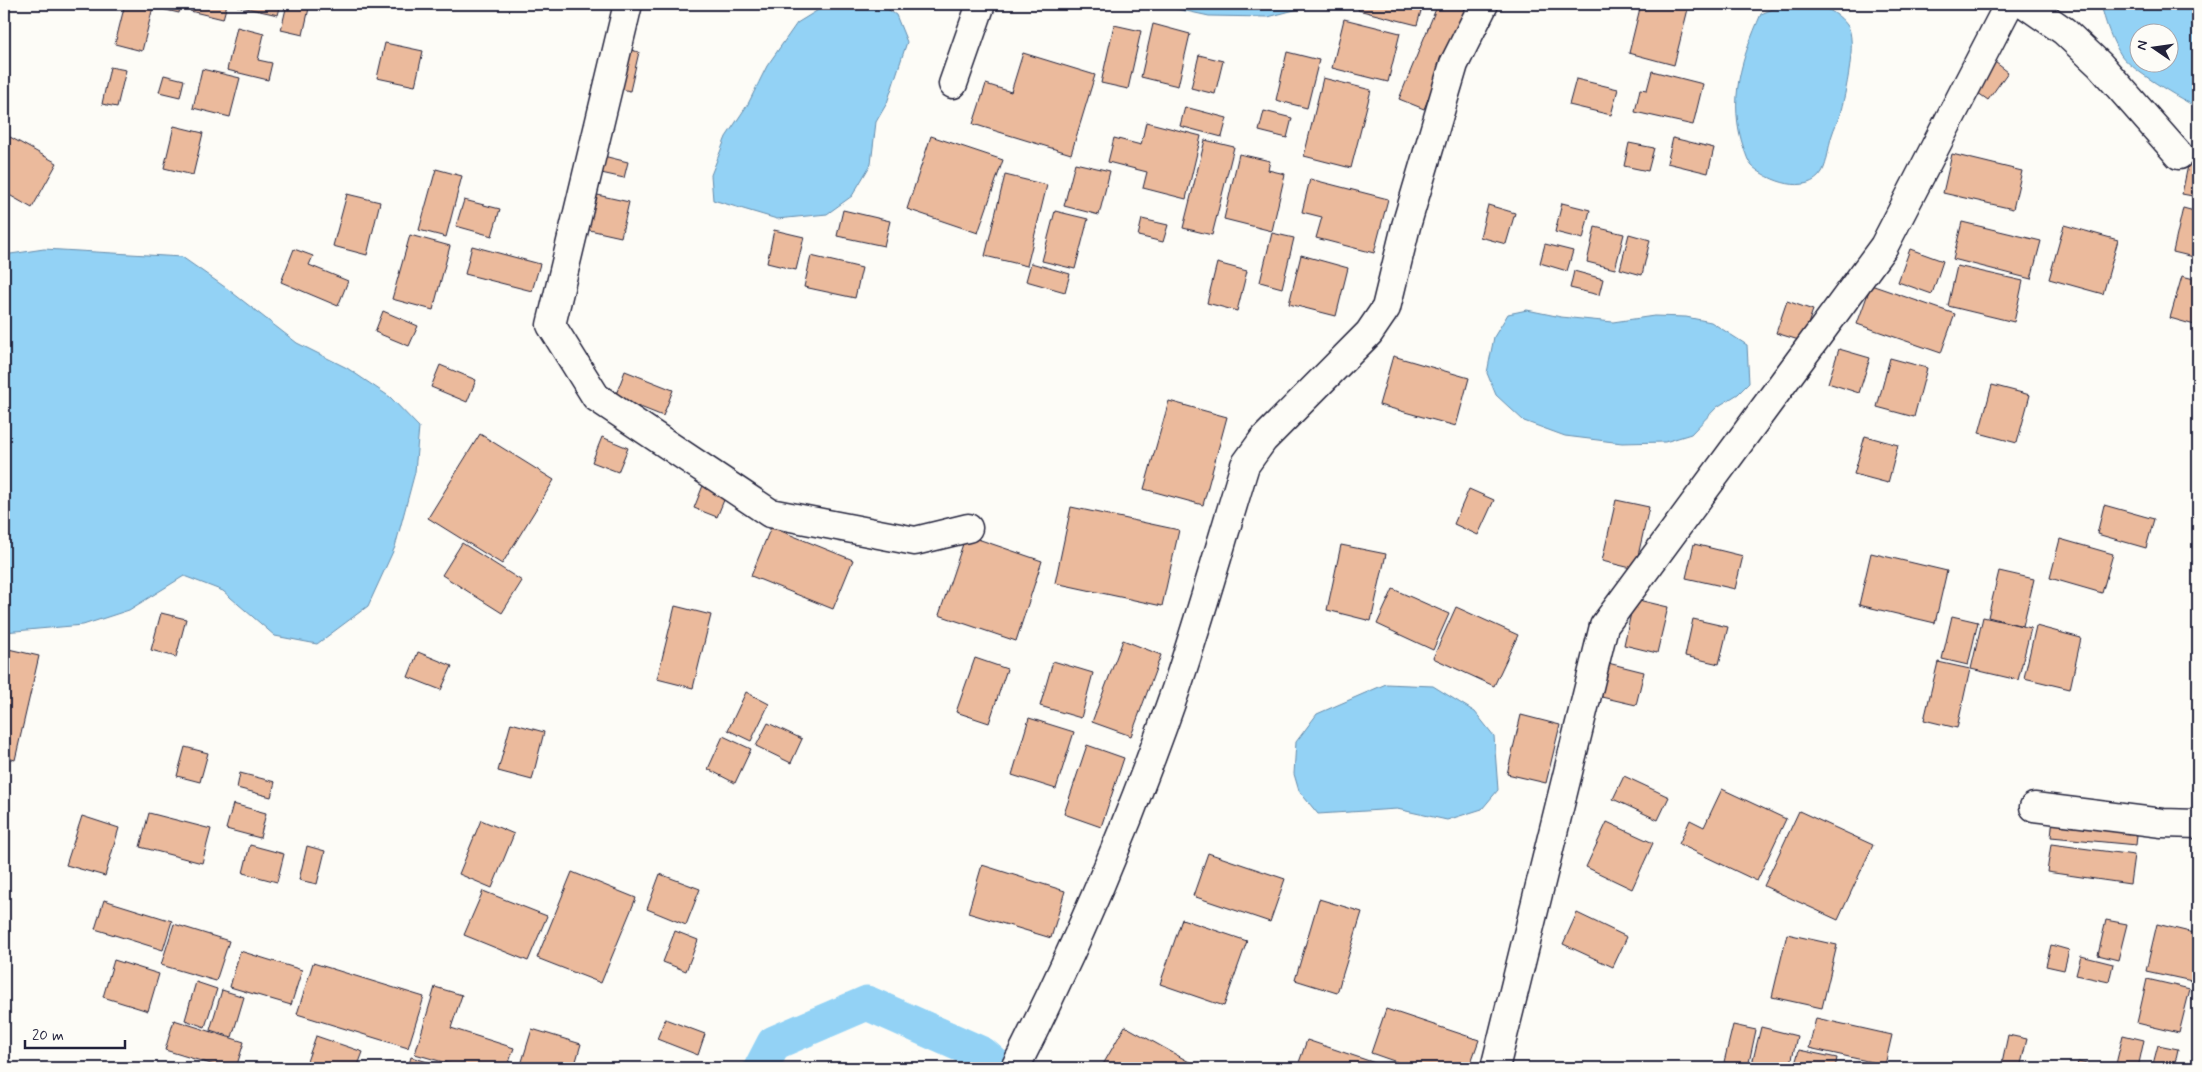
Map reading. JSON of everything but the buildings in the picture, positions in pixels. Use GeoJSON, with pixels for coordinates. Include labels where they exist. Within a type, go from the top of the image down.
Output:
{"type":"FeatureCollection","features":[{"type":"Feature","properties":{"kind":"street"},"geometry":{"type":"LineString","coordinates":[[628,4],[551,325],[596,397],[770,513],[915,541],[968,528]]}},
{"type":"Feature","properties":{"kind":"street"},"geometry":{"type":"LineString","coordinates":[[953,84],[980,4]]}},
{"type":"Feature","properties":{"kind":"street"},"geometry":{"type":"LineString","coordinates":[[1015,1068],[1046,1006],[1113,854],[1176,689],[1245,465],[1263,440],[1368,333],[1386,308],[1406,226],[1454,64],[1484,4]]}},
{"type":"Feature","properties":{"kind":"street"},"geometry":{"type":"LineString","coordinates":[[1495,1068],[1604,626],[1884,246],[2009,4]]}},
{"type":"Feature","properties":{"kind":"street"},"geometry":{"type":"LineString","coordinates":[[2025,4],[2064,31],[2100,65],[2178,155]]}},
{"type":"Feature","properties":{"kind":"street"},"geometry":{"type":"LineString","coordinates":[[2034,807],[2162,822],[2198,824]]}},
{"type":"Feature","properties":{"kind":"water"},"geometry":{"type":"Polygon","coordinates":[[[828,4],[880,4],[896,15],[907,42],[887,103],[876,122],[871,164],[852,196],[827,214],[777,219],[713,200],[711,175],[726,137],[748,104],[767,66],[797,23],[828,4]]]}},
{"type":"Feature","properties":{"kind":"water"},"geometry":{"type":"Polygon","coordinates":[[[1154,4],[1309,4],[1306,7],[1268,17],[1209,16],[1154,4]]]}},
{"type":"Feature","properties":{"kind":"water"},"geometry":{"type":"Polygon","coordinates":[[[1785,4],[1810,4],[1834,13],[1847,25],[1851,42],[1850,68],[1845,94],[1824,168],[1815,179],[1797,185],[1777,181],[1759,172],[1752,166],[1744,149],[1737,113],[1737,96],[1743,63],[1761,14],[1785,4]]]}},
{"type":"Feature","properties":{"kind":"water"},"geometry":{"type":"Polygon","coordinates":[[[2101,4],[2198,4],[2198,108],[2140,72],[2180,72],[2180,22],[2130,22],[2130,64],[2121,55],[2109,30],[2101,4]]]}},
{"type":"Feature","properties":{"kind":"water"},"geometry":{"type":"Polygon","coordinates":[[[44,249],[182,257],[229,290],[297,343],[347,368],[390,397],[419,427],[415,472],[395,547],[368,606],[317,644],[275,636],[223,591],[184,576],[129,610],[83,625],[4,632],[4,255],[44,249]]]}},
{"type":"Feature","properties":{"kind":"water"},"geometry":{"type":"Polygon","coordinates":[[[1527,310],[1561,317],[1613,322],[1654,316],[1686,317],[1711,322],[1747,345],[1749,383],[1738,394],[1717,407],[1691,434],[1665,442],[1622,443],[1565,436],[1524,421],[1496,395],[1487,373],[1494,337],[1508,314],[1527,310]]]}},
{"type":"Feature","properties":{"kind":"water"},"geometry":{"type":"Polygon","coordinates":[[[1386,684],[1433,686],[1475,712],[1494,736],[1498,790],[1482,809],[1447,820],[1397,809],[1318,814],[1299,791],[1294,774],[1296,742],[1317,714],[1386,684]]]}},
{"type":"Feature","properties":{"kind":"waterway"},"geometry":{"type":"LineString","coordinates":[[761,1068],[774,1043],[867,1003],[982,1054],[998,1068]]}}]}
